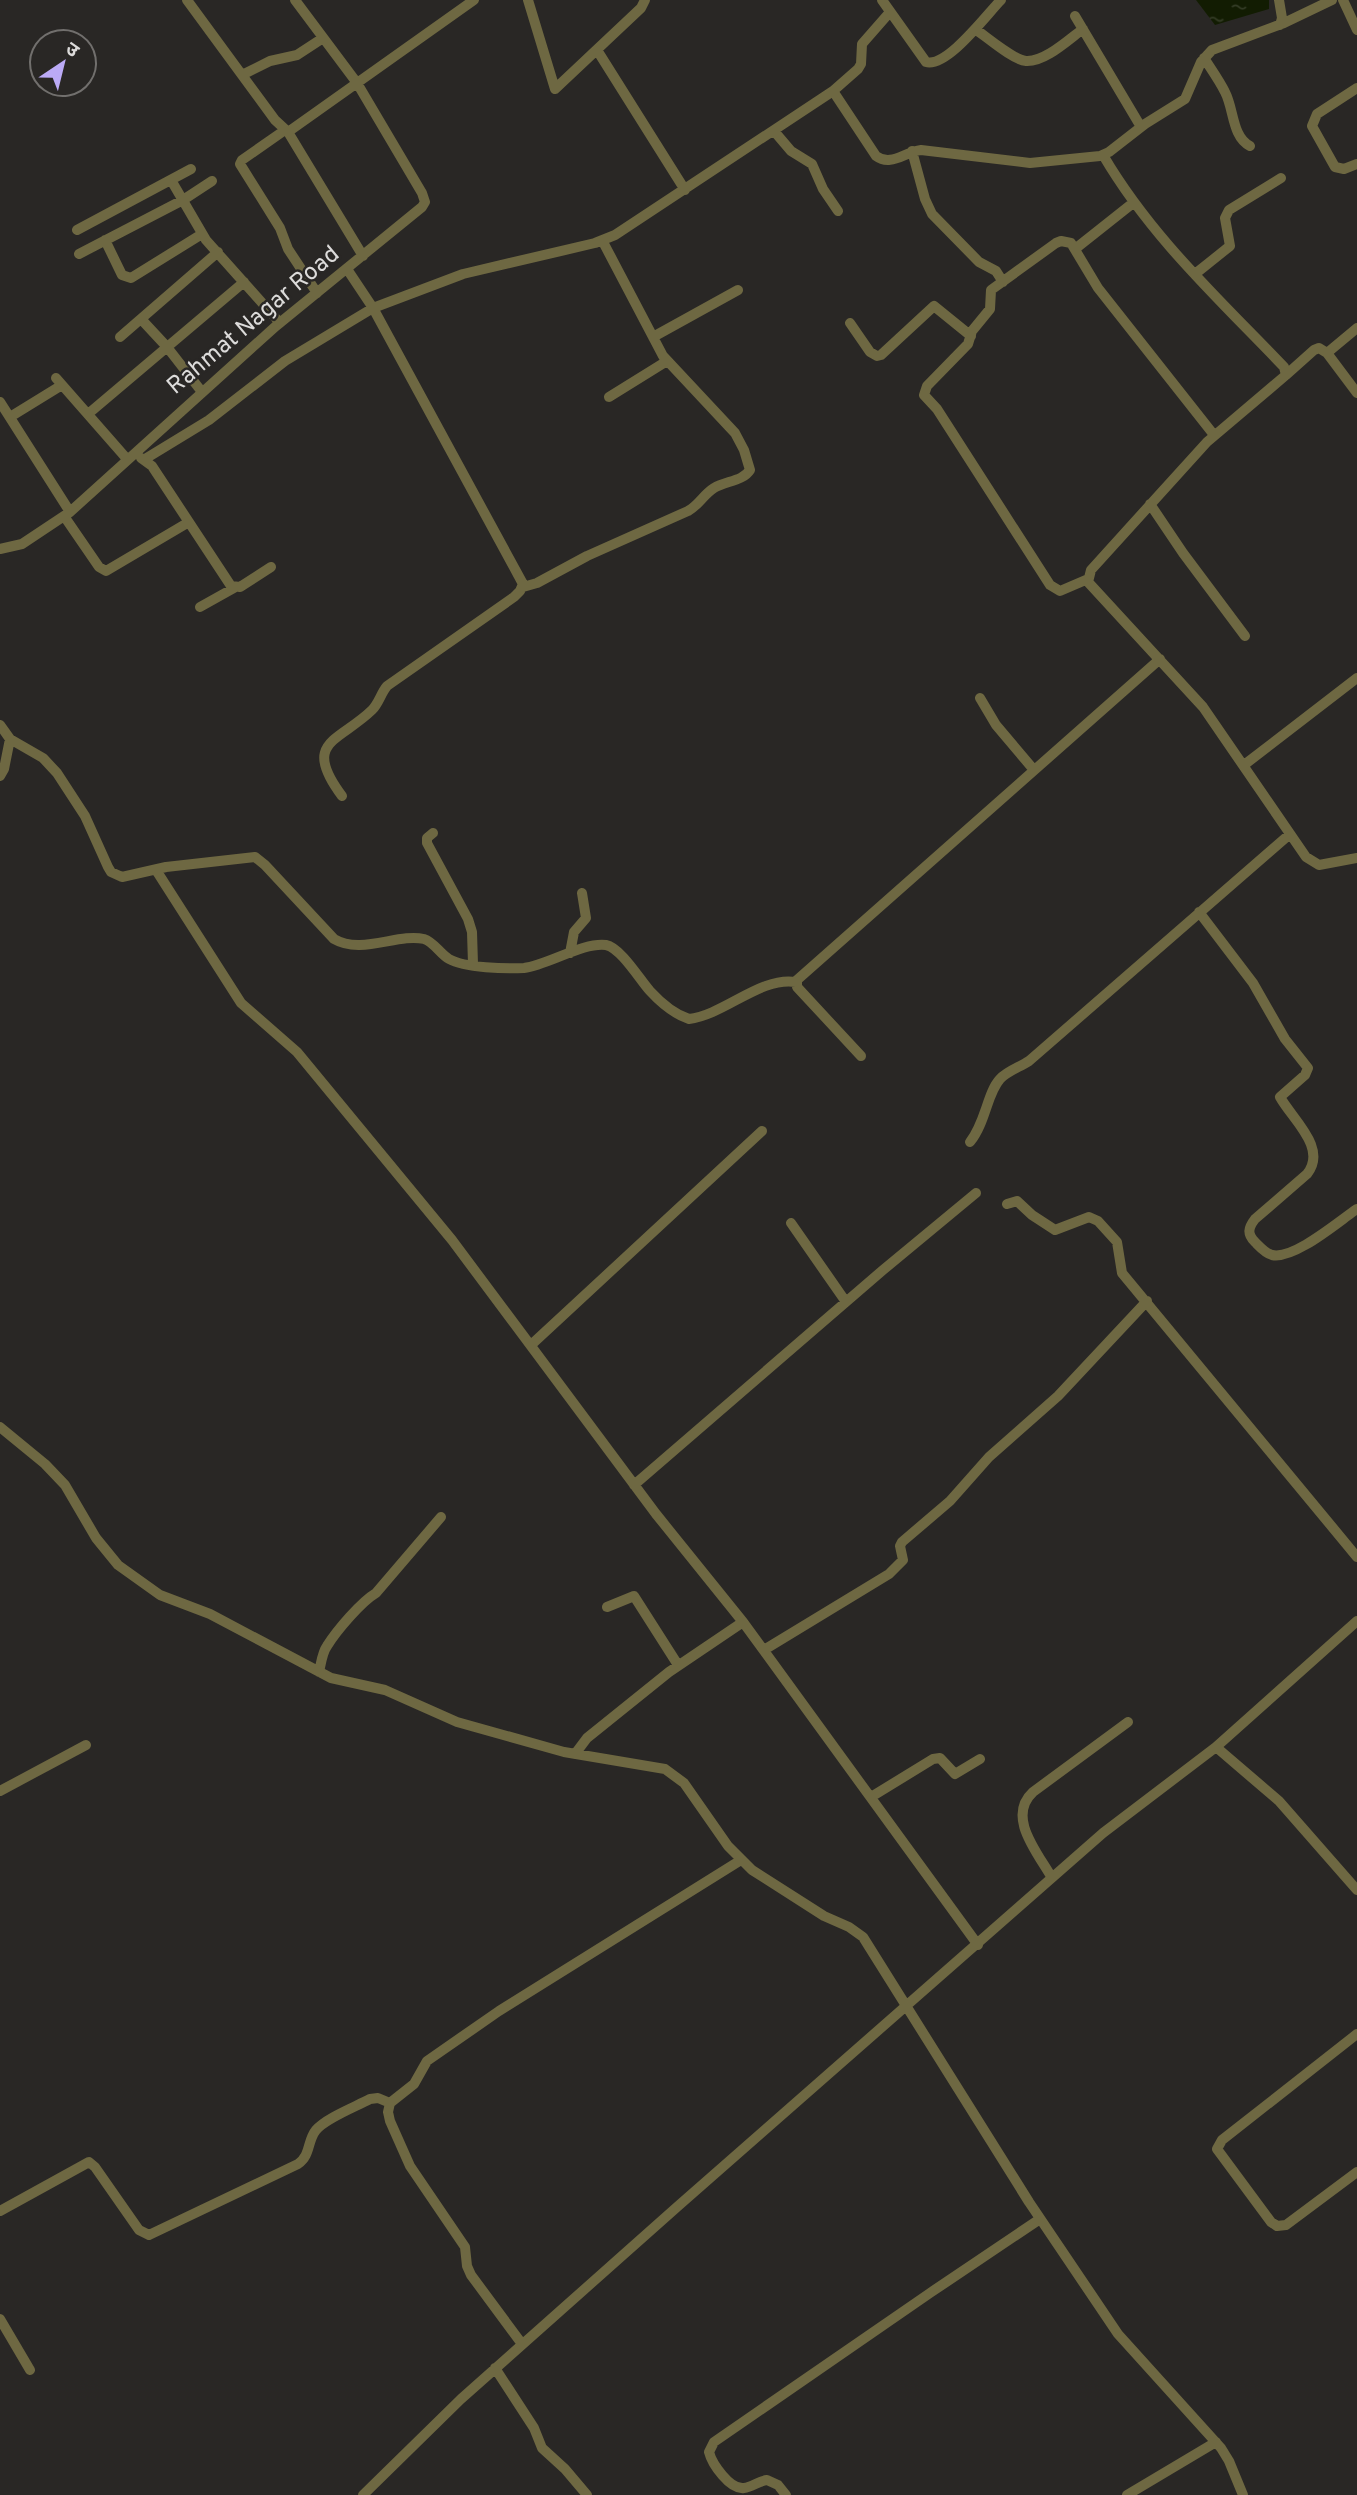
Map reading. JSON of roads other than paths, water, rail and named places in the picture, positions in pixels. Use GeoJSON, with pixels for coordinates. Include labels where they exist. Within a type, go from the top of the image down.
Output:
{"type":"FeatureCollection","features":[{"type":"Feature","properties":{"kind":"street"},"geometry":{"type":"LineString","coordinates":[[187,0],[275,120],[286,131],[363,256]]}},
{"type":"Feature","properties":{"kind":"street"},"geometry":{"type":"LineString","coordinates":[[295,0],[357,83]]}},
{"type":"Feature","properties":{"kind":"street"},"geometry":{"type":"LineString","coordinates":[[317,293],[288,249],[280,229],[240,164],[243,159],[474,0]]}},
{"type":"Feature","properties":{"kind":"street"},"geometry":{"type":"LineString","coordinates":[[528,0],[555,89],[641,8],[645,0]]}},
{"type":"Feature","properties":{"kind":"street"},"geometry":{"type":"LineString","coordinates":[[882,0],[926,62],[931,64],[939,62],[975,29],[1001,0]]}},
{"type":"Feature","properties":{"kind":"street"},"geometry":{"type":"LineString","coordinates":[[1279,0],[1282,18],[1280,25]]}},
{"type":"Feature","properties":{"kind":"street"},"geometry":{"type":"LineString","coordinates":[[833,91],[879,159],[890,161],[912,151],[939,151],[1030,163],[1088,159],[1104,155],[1185,99],[1204,58],[1212,50],[1280,25],[1332,0]]}},
{"type":"Feature","properties":{"kind":"street"},"geometry":{"type":"LineString","coordinates":[[1343,0],[1357,30]]}},
{"type":"Feature","properties":{"kind":"street"},"geometry":{"type":"LineString","coordinates":[[10,417],[59,382],[130,456],[145,459],[209,420],[285,361],[373,308],[463,274],[615,235],[833,91],[858,69],[861,64],[862,44],[890,12]]}},
{"type":"Feature","properties":{"kind":"street"},"geometry":{"type":"LineString","coordinates":[[1075,16],[1141,127]]}},
{"type":"Feature","properties":{"kind":"street"},"geometry":{"type":"LineString","coordinates":[[975,29],[1019,59],[1028,61],[1043,57],[1083,29]]}},
{"type":"Feature","properties":{"kind":"street"},"geometry":{"type":"LineString","coordinates":[[242,75],[270,61],[297,55],[323,38]]}},
{"type":"Feature","properties":{"kind":"street"},"geometry":{"type":"LineString","coordinates":[[597,50],[685,190]]}},
{"type":"Feature","properties":{"kind":"street"},"geometry":{"type":"LineString","coordinates":[[1204,58],[1234,112],[1237,132],[1244,143],[1251,146]]}},
{"type":"Feature","properties":{"kind":"street","name":"Rahmat Nagar Road"},"geometry":{"type":"LineString","coordinates":[[0,549],[22,544],[67,514],[280,323],[417,212],[425,202],[357,83]]}},
{"type":"Feature","properties":{"kind":"street"},"geometry":{"type":"LineString","coordinates":[[1357,88],[1317,114],[1312,126],[1335,167],[1339,170],[1357,164]]}},
{"type":"Feature","properties":{"kind":"street"},"geometry":{"type":"LineString","coordinates":[[774,131],[791,151],[812,164],[823,189],[838,211]]}},
{"type":"Feature","properties":{"kind":"street"},"geometry":{"type":"LineString","coordinates":[[912,151],[925,199],[932,214],[979,261],[996,271],[1003,282]]}},
{"type":"Feature","properties":{"kind":"street"},"geometry":{"type":"LineString","coordinates":[[1104,155],[1133,203],[1165,244],[1284,367],[1286,375]]}},
{"type":"Feature","properties":{"kind":"street"},"geometry":{"type":"LineString","coordinates":[[77,230],[191,169]]}},
{"type":"Feature","properties":{"kind":"street"},"geometry":{"type":"LineString","coordinates":[[1195,274],[1230,246],[1225,218],[1229,210],[1281,178]]}},
{"type":"Feature","properties":{"kind":"street"},"geometry":{"type":"LineString","coordinates":[[171,180],[202,234],[280,323]]}},
{"type":"Feature","properties":{"kind":"street"},"geometry":{"type":"LineString","coordinates":[[79,254],[183,200],[212,181]]}},
{"type":"Feature","properties":{"kind":"street"},"geometry":{"type":"LineString","coordinates":[[1075,249],[1133,203]]}},
{"type":"Feature","properties":{"kind":"street"},"geometry":{"type":"LineString","coordinates":[[105,240],[122,275],[131,278],[202,234]]}},
{"type":"Feature","properties":{"kind":"street"},"geometry":{"type":"LineString","coordinates":[[342,796],[326,767],[324,753],[331,740],[374,708],[387,686],[514,597],[523,587],[696,507],[703,497],[717,486],[749,473],[751,466],[735,433],[667,361],[602,240]]}},
{"type":"Feature","properties":{"kind":"street"},"geometry":{"type":"LineString","coordinates":[[1088,579],[1060,591],[1050,585],[937,409],[924,395],[926,386],[968,344],[972,331],[991,307],[991,290],[1061,241],[1071,243],[1098,288],[1214,435]]}},
{"type":"Feature","properties":{"kind":"street"},"geometry":{"type":"LineString","coordinates":[[120,337],[218,253]]}},
{"type":"Feature","properties":{"kind":"street"},"geometry":{"type":"LineString","coordinates":[[348,269],[373,308],[523,587]]}},
{"type":"Feature","properties":{"kind":"street"},"geometry":{"type":"LineString","coordinates":[[88,414],[244,282]]}},
{"type":"Feature","properties":{"kind":"street"},"geometry":{"type":"LineString","coordinates":[[653,337],[738,290]]}},
{"type":"Feature","properties":{"kind":"street"},"geometry":{"type":"LineString","coordinates":[[850,323],[870,352],[877,356],[934,306],[971,336]]}},
{"type":"Feature","properties":{"kind":"street"},"geometry":{"type":"LineString","coordinates":[[141,319],[202,392]]}},
{"type":"Feature","properties":{"kind":"street"},"geometry":{"type":"LineString","coordinates":[[1327,352],[1357,328]]}},
{"type":"Feature","properties":{"kind":"street"},"geometry":{"type":"LineString","coordinates":[[1357,393],[1327,352],[1319,348],[1314,350],[1214,435],[1091,570],[1088,579],[1093,589],[1203,707],[1306,857],[1314,863],[1326,864],[1357,858]]}},
{"type":"Feature","properties":{"kind":"street"},"geometry":{"type":"LineString","coordinates":[[609,397],[667,361]]}},
{"type":"Feature","properties":{"kind":"street"},"geometry":{"type":"LineString","coordinates":[[0,402],[99,567],[106,571],[189,522]]}},
{"type":"Feature","properties":{"kind":"street"},"geometry":{"type":"LineString","coordinates":[[145,459],[234,588]]}},
{"type":"Feature","properties":{"kind":"street"},"geometry":{"type":"LineString","coordinates":[[1150,504],[1183,554],[1245,636]]}},
{"type":"Feature","properties":{"kind":"street"},"geometry":{"type":"LineString","coordinates":[[200,607],[240,587],[271,567]]}},
{"type":"Feature","properties":{"kind":"street"},"geometry":{"type":"LineString","coordinates":[[0,724],[10,739],[43,758],[57,774],[81,809],[111,872],[122,877],[156,870],[255,858],[265,865],[334,939],[348,945],[421,939],[430,942],[449,959],[507,968],[526,967],[604,945],[614,949],[660,1001],[689,1019],[776,982],[796,982],[1160,659]]}},
{"type":"Feature","properties":{"kind":"street"},"geometry":{"type":"LineString","coordinates":[[1244,765],[1357,678]]}},
{"type":"Feature","properties":{"kind":"street"},"geometry":{"type":"LineString","coordinates":[[980,698],[996,725],[1034,770]]}},
{"type":"Feature","properties":{"kind":"street"},"geometry":{"type":"LineString","coordinates":[[0,776],[10,739]]}},
{"type":"Feature","properties":{"kind":"street"},"geometry":{"type":"LineString","coordinates":[[433,833],[428,837],[427,844],[471,926],[473,964]]}},
{"type":"Feature","properties":{"kind":"street"},"geometry":{"type":"LineString","coordinates":[[970,1142],[981,1126],[999,1079],[1029,1061],[1290,834]]}},
{"type":"Feature","properties":{"kind":"street"},"geometry":{"type":"LineString","coordinates":[[156,870],[242,1003],[297,1052],[452,1240],[634,1485],[764,1650],[978,1945]]}},
{"type":"Feature","properties":{"kind":"street"},"geometry":{"type":"LineString","coordinates":[[570,953],[574,932],[586,918],[582,893]]}},
{"type":"Feature","properties":{"kind":"street"},"geometry":{"type":"LineString","coordinates":[[1199,912],[1253,983],[1285,1039],[1308,1068],[1305,1075],[1280,1097],[1295,1116],[1313,1149],[1313,1165],[1307,1174],[1255,1219],[1248,1232],[1250,1237],[1266,1252],[1283,1254],[1303,1246],[1357,1209]]}},
{"type":"Feature","properties":{"kind":"street"},"geometry":{"type":"LineString","coordinates":[[796,982],[797,987],[861,1056]]}},
{"type":"Feature","properties":{"kind":"street"},"geometry":{"type":"LineString","coordinates":[[531,1345],[762,1131]]}},
{"type":"Feature","properties":{"kind":"street"},"geometry":{"type":"LineString","coordinates":[[634,1485],[976,1193]]}},
{"type":"Feature","properties":{"kind":"street"},"geometry":{"type":"LineString","coordinates":[[1007,1204],[1017,1201],[1032,1215],[1058,1231],[1084,1218],[1098,1221],[1117,1242],[1122,1272],[1357,1557]]}},
{"type":"Feature","properties":{"kind":"street"},"geometry":{"type":"LineString","coordinates":[[791,1223],[846,1302]]}},
{"type":"Feature","properties":{"kind":"street"},"geometry":{"type":"LineString","coordinates":[[764,1650],[900,1565],[904,1560],[900,1546],[902,1542],[950,1501],[989,1457],[1058,1396],[1147,1301]]}},
{"type":"Feature","properties":{"kind":"street"},"geometry":{"type":"LineString","coordinates":[[0,1427],[65,1485],[103,1548],[128,1574],[160,1595],[210,1614],[319,1672],[342,1681],[385,1690],[457,1722],[575,1754],[655,1766],[673,1774],[684,1783],[728,1846],[741,1860],[765,1880],[824,1916],[856,1931],[869,1945],[1040,2220],[1118,2334],[1216,2442],[1229,2461],[1243,2495]]}},
{"type":"Feature","properties":{"kind":"street"},"geometry":{"type":"LineString","coordinates":[[319,1672],[324,1651],[330,1642],[363,1601],[376,1593],[441,1517]]}},
{"type":"Feature","properties":{"kind":"street"},"geometry":{"type":"LineString","coordinates":[[607,1607],[634,1596],[678,1665]]}},
{"type":"Feature","properties":{"kind":"street"},"geometry":{"type":"LineString","coordinates":[[363,2495],[495,2368],[1103,1833],[1216,1747],[1357,1621]]}},
{"type":"Feature","properties":{"kind":"street"},"geometry":{"type":"LineString","coordinates":[[575,1754],[587,1738],[678,1665],[743,1622]]}},
{"type":"Feature","properties":{"kind":"street"},"geometry":{"type":"LineString","coordinates":[[1052,1878],[1028,1836],[1021,1808],[1033,1792],[1128,1722]]}},
{"type":"Feature","properties":{"kind":"street"},"geometry":{"type":"LineString","coordinates":[[0,1791],[86,1745]]}},
{"type":"Feature","properties":{"kind":"street"},"geometry":{"type":"LineString","coordinates":[[1216,1747],[1279,1801],[1357,1890]]}},
{"type":"Feature","properties":{"kind":"street"},"geometry":{"type":"LineString","coordinates":[[872,1797],[933,1759],[940,1759],[955,1774],[959,1774],[979,1759]]}},
{"type":"Feature","properties":{"kind":"street"},"geometry":{"type":"LineString","coordinates":[[522,2344],[471,2275],[467,2266],[466,2247],[413,2173],[390,2121],[390,2103],[414,2084],[427,2061],[499,2011],[741,1860]]}},
{"type":"Feature","properties":{"kind":"street"},"geometry":{"type":"LineString","coordinates":[[1354,2041],[1222,2140],[1217,2149],[1271,2222],[1277,2226],[1286,2224],[1357,2172]]}},
{"type":"Feature","properties":{"kind":"street"},"geometry":{"type":"LineString","coordinates":[[0,2211],[89,2162],[139,2231],[149,2235],[298,2164],[307,2154],[318,2128],[370,2099],[378,2098],[390,2103]]}},
{"type":"Feature","properties":{"kind":"street"},"geometry":{"type":"LineString","coordinates":[[786,2495],[778,2485],[766,2480],[747,2487],[732,2485],[710,2458],[709,2452],[714,2442],[1040,2220]]}},
{"type":"Feature","properties":{"kind":"street"},"geometry":{"type":"LineString","coordinates":[[0,2319],[30,2370]]}},
{"type":"Feature","properties":{"kind":"street"},"geometry":{"type":"LineString","coordinates":[[495,2368],[534,2428],[542,2448],[587,2495]]}},
{"type":"Feature","properties":{"kind":"street"},"geometry":{"type":"LineString","coordinates":[[1127,2495],[1216,2442]]}},
{"type":"Feature","properties":{"kind":"water"},"geometry":{"type":"Polygon","coordinates":[[[1196,0],[1269,0],[1269,9],[1215,25],[1196,0]]]}}]}
